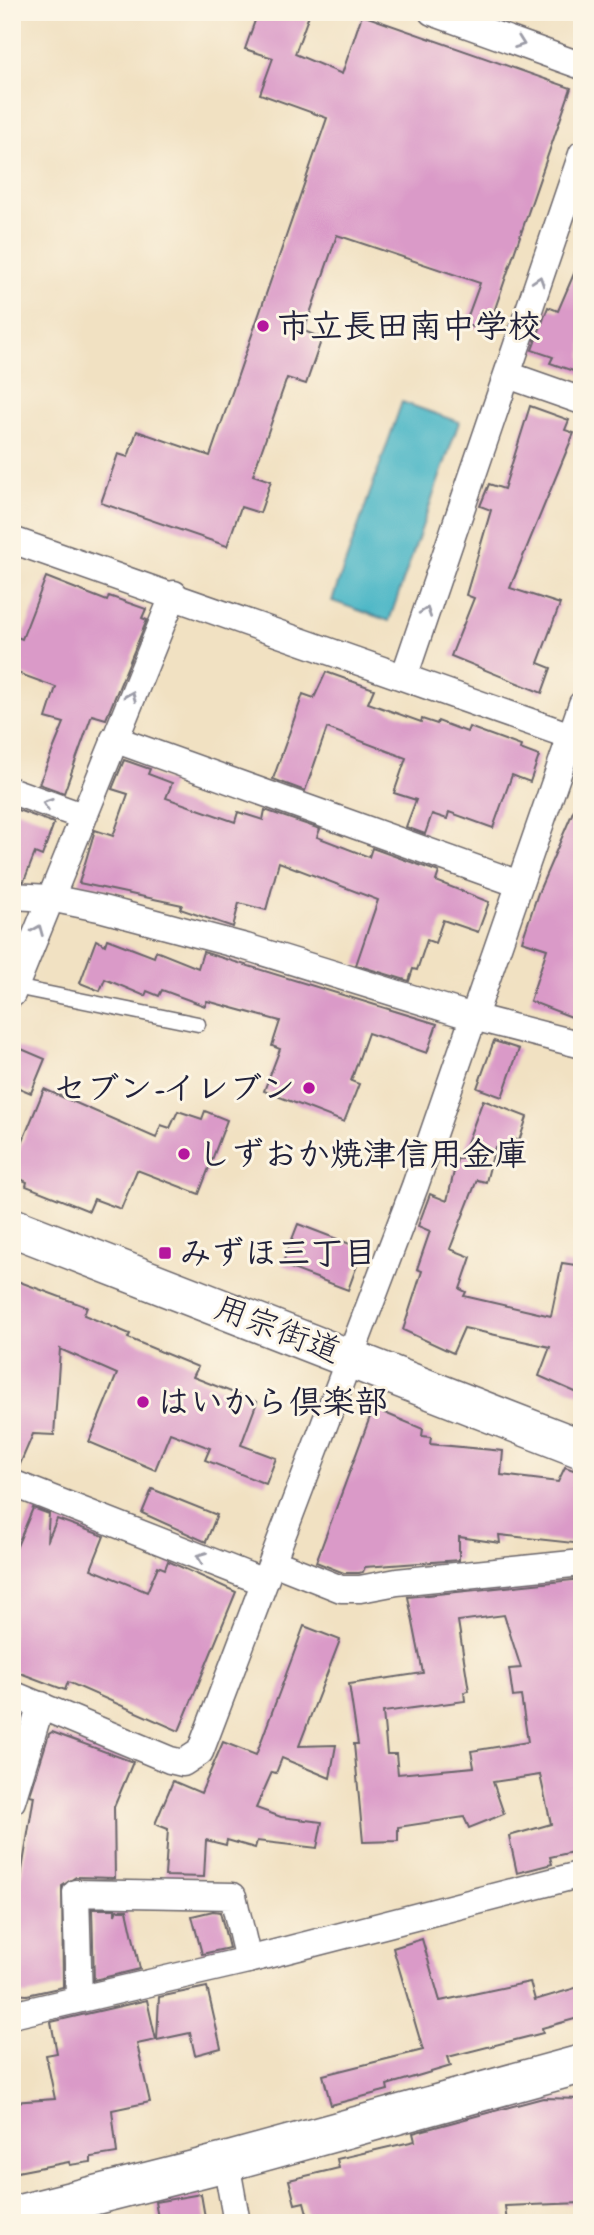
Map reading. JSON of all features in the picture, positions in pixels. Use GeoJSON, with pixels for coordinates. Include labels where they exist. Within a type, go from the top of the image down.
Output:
{"type":"FeatureCollection","features":[{"type":"Feature","properties":{"kind":"street"},"geometry":{"type":"LineString","coordinates":[[432,12],[582,66]]}},
{"type":"Feature","properties":{"kind":"street"},"geometry":{"type":"LineString","coordinates":[[404,677],[582,153]]}},
{"type":"Feature","properties":{"kind":"street"},"geometry":{"type":"LineString","coordinates":[[508,375],[582,401]]}},
{"type":"Feature","properties":{"kind":"street"},"geometry":{"type":"LineString","coordinates":[[12,540],[174,594],[576,738]]}},
{"type":"Feature","properties":{"kind":"street"},"geometry":{"type":"LineString","coordinates":[[14,990],[82,816],[174,594]]}},
{"type":"Feature","properties":{"kind":"street"},"geometry":{"type":"LineString","coordinates":[[12,1693],[170,1760],[183,1763],[200,1752],[415,1186],[519,884],[576,738],[582,704]]}},
{"type":"Feature","properties":{"kind":"street"},"geometry":{"type":"LineString","coordinates":[[114,739],[519,884]]}},
{"type":"Feature","properties":{"kind":"street"},"geometry":{"type":"LineString","coordinates":[[12,792],[82,816]]}},
{"type":"Feature","properties":{"kind":"street"},"geometry":{"type":"LineString","coordinates":[[12,896],[50,898],[246,947],[473,1017],[582,1045]]}},
{"type":"Feature","properties":{"kind":"street","name":"用宗街道"},"geometry":{"type":"LineString","coordinates":[[12,1227],[582,1449]]}},
{"type":"Feature","properties":{"kind":"street"},"geometry":{"type":"LineString","coordinates":[[12,1483],[269,1572],[341,1589],[582,1563]]}},
{"type":"Feature","properties":{"kind":"street"},"geometry":{"type":"LineString","coordinates":[[12,1801],[41,1705]]}},
{"type":"Feature","properties":{"kind":"street"},"geometry":{"type":"LineString","coordinates":[[12,2015],[248,1960],[582,1874]]}},
{"type":"Feature","properties":{"kind":"street"},"geometry":{"type":"LineString","coordinates":[[79,1999],[76,1893],[233,1896],[248,1960]]}},
{"type":"Feature","properties":{"kind":"street"},"geometry":{"type":"LineString","coordinates":[[12,2216],[226,2162],[582,2064]]}},
{"type":"Feature","properties":{"kind":"street"},"geometry":{"type":"LineString","coordinates":[[226,2162],[237,2223]]}},
{"type":"Feature","properties":{"kind":"lane"},"geometry":{"type":"LineString","coordinates":[[14,990],[198,1024]]}},
{"type":"Feature","properties":{"kind":"water"},"geometry":{"type":"Polygon","coordinates":[[[402,402],[459,422],[389,621],[332,601],[402,402]]]}},
{"type":"Feature","properties":{"kind":"building"},"geometry":{"type":"Polygon","coordinates":[[[258,12],[310,12],[295,54],[342,74],[362,15],[571,88],[487,332],[465,324],[480,283],[337,235],[304,331],[322,338],[306,384],[287,378],[253,475],[271,481],[260,513],[241,507],[227,546],[101,503],[118,454],[128,457],[137,431],[210,456],[327,118],[260,94],[273,58],[245,49],[258,12]]]}},
{"type":"Feature","properties":{"kind":"building"},"geometry":{"type":"Polygon","coordinates":[[[582,255],[582,374],[550,363],[553,357],[532,350],[548,307],[558,311],[582,255]]]}},
{"type":"Feature","properties":{"kind":"building"},"geometry":{"type":"Polygon","coordinates":[[[530,406],[569,420],[565,430],[574,433],[510,588],[560,604],[538,663],[551,668],[542,693],[451,656],[474,598],[466,595],[491,510],[480,506],[489,484],[504,489],[530,406]]]}},
{"type":"Feature","properties":{"kind":"building"},"geometry":{"type":"Polygon","coordinates":[[[46,577],[107,601],[109,596],[146,609],[142,618],[147,620],[106,719],[92,715],[64,793],[39,784],[64,723],[46,718],[56,687],[12,671],[12,635],[22,639],[46,577]]]}},
{"type":"Feature","properties":{"kind":"building"},"geometry":{"type":"Polygon","coordinates":[[[326,672],[374,689],[368,703],[421,722],[422,719],[437,724],[438,721],[467,732],[469,727],[521,746],[520,749],[539,756],[530,782],[512,775],[493,828],[449,812],[447,819],[432,814],[425,834],[406,827],[416,800],[394,793],[406,758],[327,728],[305,791],[273,779],[303,694],[314,698],[326,672]]]}},
{"type":"Feature","properties":{"kind":"building"},"geometry":{"type":"Polygon","coordinates":[[[124,760],[150,769],[148,774],[172,783],[166,798],[235,822],[238,812],[263,820],[265,810],[320,829],[317,837],[369,857],[372,848],[439,872],[436,881],[489,902],[478,932],[443,920],[435,943],[427,940],[417,970],[413,969],[409,981],[356,965],[378,900],[279,862],[266,910],[239,903],[233,927],[180,909],[182,905],[79,883],[95,830],[113,836],[128,794],[112,789],[124,760]]]}},
{"type":"Feature","properties":{"kind":"building"},"geometry":{"type":"Polygon","coordinates":[[[581,793],[582,1021],[530,1001],[547,949],[522,941],[538,893],[581,793]]]}},
{"type":"Feature","properties":{"kind":"building"},"geometry":{"type":"Polygon","coordinates":[[[12,808],[54,823],[42,856],[35,853],[24,881],[12,880],[12,808]]]}},
{"type":"Feature","properties":{"kind":"building"},"geometry":{"type":"Polygon","coordinates":[[[107,939],[154,957],[156,951],[198,968],[203,952],[437,1024],[427,1053],[368,1033],[351,1081],[359,1084],[344,1122],[264,1091],[280,1049],[272,1046],[280,1021],[207,1001],[205,1006],[162,990],[159,996],[147,991],[145,996],[105,979],[100,991],[80,983],[96,940],[105,945],[107,939]]]}},
{"type":"Feature","properties":{"kind":"building"},"geometry":{"type":"Polygon","coordinates":[[[494,1041],[519,1049],[502,1097],[477,1088],[494,1041]]]}},
{"type":"Feature","properties":{"kind":"building"},"geometry":{"type":"Polygon","coordinates":[[[12,1045],[45,1059],[31,1093],[12,1085],[12,1045]]]}},
{"type":"Feature","properties":{"kind":"building"},"geometry":{"type":"Polygon","coordinates":[[[44,1089],[156,1138],[161,1125],[170,1128],[178,1111],[202,1119],[205,1111],[227,1120],[199,1194],[137,1170],[121,1209],[94,1199],[89,1211],[26,1186],[27,1182],[12,1175],[12,1167],[44,1089]]]}},
{"type":"Feature","properties":{"kind":"building"},"geometry":{"type":"Polygon","coordinates":[[[483,1100],[527,1117],[519,1141],[514,1139],[510,1153],[495,1147],[486,1182],[477,1180],[450,1249],[471,1257],[460,1289],[466,1292],[464,1296],[551,1316],[562,1263],[582,1266],[582,1395],[539,1376],[550,1347],[464,1328],[453,1353],[403,1330],[422,1271],[417,1269],[430,1231],[418,1226],[430,1194],[447,1201],[457,1159],[461,1159],[483,1100]]]}},
{"type":"Feature","properties":{"kind":"building"},"geometry":{"type":"Polygon","coordinates":[[[298,1224],[363,1249],[348,1290],[282,1265],[298,1224]]]}},
{"type":"Feature","properties":{"kind":"building"},"geometry":{"type":"Polygon","coordinates":[[[12,1279],[87,1307],[84,1315],[130,1334],[128,1338],[198,1367],[193,1377],[257,1402],[241,1445],[276,1458],[266,1484],[205,1460],[210,1448],[170,1433],[155,1470],[89,1442],[117,1374],[60,1349],[54,1435],[33,1434],[18,1469],[12,1468],[12,1279]]]}},
{"type":"Feature","properties":{"kind":"building"},"geometry":{"type":"Polygon","coordinates":[[[380,1411],[423,1429],[422,1436],[431,1437],[430,1444],[503,1451],[501,1475],[558,1482],[565,1467],[582,1473],[582,1544],[499,1535],[500,1543],[459,1537],[459,1560],[365,1567],[363,1572],[359,1573],[344,1573],[316,1562],[370,1417],[380,1411]]]}},
{"type":"Feature","properties":{"kind":"building"},"geometry":{"type":"Polygon","coordinates":[[[152,1489],[217,1515],[206,1542],[142,1513],[152,1489]]]}},
{"type":"Feature","properties":{"kind":"building"},"geometry":{"type":"Polygon","coordinates":[[[33,1508],[49,1514],[47,1542],[57,1519],[104,1536],[91,1569],[147,1592],[158,1566],[165,1569],[168,1561],[236,1592],[179,1731],[68,1682],[65,1690],[12,1670],[12,1558],[33,1508]]]}},
{"type":"Feature","properties":{"kind":"building"},"geometry":{"type":"Polygon","coordinates":[[[582,1579],[582,1850],[550,1857],[552,1864],[517,1873],[509,1836],[551,1824],[540,1775],[493,1782],[504,1814],[469,1828],[464,1817],[398,1827],[398,1841],[363,1842],[354,1744],[358,1744],[349,1684],[423,1673],[408,1597],[582,1579]],[[504,1615],[458,1621],[469,1691],[464,1692],[465,1701],[383,1712],[387,1754],[396,1754],[398,1774],[474,1767],[471,1751],[528,1742],[521,1696],[513,1697],[509,1669],[521,1668],[504,1615]]]}},
{"type":"Feature","properties":{"kind":"building"},"geometry":{"type":"Polygon","coordinates":[[[304,1626],[340,1640],[299,1746],[336,1745],[330,1778],[282,1758],[276,1773],[272,1772],[256,1808],[281,1817],[322,1822],[317,1848],[257,1841],[255,1848],[227,1840],[226,1845],[206,1840],[204,1877],[165,1876],[168,1829],[155,1824],[173,1781],[201,1793],[223,1742],[256,1755],[304,1626]]]}},
{"type":"Feature","properties":{"kind":"building"},"geometry":{"type":"Polygon","coordinates":[[[52,1732],[133,1762],[114,1807],[115,1878],[76,1877],[62,1886],[63,1987],[27,1995],[12,1994],[12,1952],[16,1952],[17,1901],[34,1796],[30,1795],[49,1734],[52,1732]]]}},
{"type":"Feature","properties":{"kind":"building"},"geometry":{"type":"Polygon","coordinates":[[[92,1909],[115,1909],[115,1915],[117,1910],[127,1910],[140,1969],[94,1980],[92,1909]]]}},
{"type":"Feature","properties":{"kind":"building"},"geometry":{"type":"Polygon","coordinates":[[[220,1912],[229,1948],[202,1954],[192,1916],[220,1912]]]}},
{"type":"Feature","properties":{"kind":"building"},"geometry":{"type":"Polygon","coordinates":[[[422,1939],[440,2001],[530,1982],[535,2000],[582,1986],[582,2017],[542,2028],[543,2033],[448,2057],[451,2066],[387,2085],[388,2090],[331,2105],[323,2075],[423,2050],[393,1948],[422,1939]]]}},
{"type":"Feature","properties":{"kind":"building"},"geometry":{"type":"Polygon","coordinates":[[[207,1987],[221,2048],[195,2055],[190,2033],[157,2040],[159,1997],[207,1987]]]}},
{"type":"Feature","properties":{"kind":"building"},"geometry":{"type":"Polygon","coordinates":[[[147,2000],[156,2040],[137,2044],[150,2102],[112,2110],[117,2153],[91,2157],[91,2162],[70,2165],[69,2162],[12,2173],[12,2102],[55,2099],[46,2055],[57,2053],[51,2022],[147,2000]]]}},
{"type":"Feature","properties":{"kind":"building"},"geometry":{"type":"Polygon","coordinates":[[[543,2098],[582,2099],[582,2203],[505,2206],[507,2223],[321,2223],[320,2214],[308,2217],[304,2202],[295,2204],[289,2180],[339,2168],[337,2159],[415,2141],[413,2133],[543,2098]]]}},
{"type":"Feature","properties":{"kind":"building"},"geometry":{"type":"Polygon","coordinates":[[[201,2194],[206,2223],[159,2223],[155,2202],[201,2194]]]}},
{"type":"Feature","properties":{"kind":"place","name":"市立長田南中学校"},"geometry":{"type":"Point","coordinates":[263,326]}},
{"type":"Feature","properties":{"kind":"place","name":"セブン-イレブン"},"geometry":{"type":"Point","coordinates":[309,1088]}},
{"type":"Feature","properties":{"kind":"place","name":"しずおか焼津信用金庫"},"geometry":{"type":"Point","coordinates":[184,1154]}},
{"type":"Feature","properties":{"kind":"place","name":"みずほ三丁目"},"geometry":{"type":"Point","coordinates":[165,1253]}},
{"type":"Feature","properties":{"kind":"place","name":"はいから倶楽部"},"geometry":{"type":"Point","coordinates":[143,1402]}}]}
